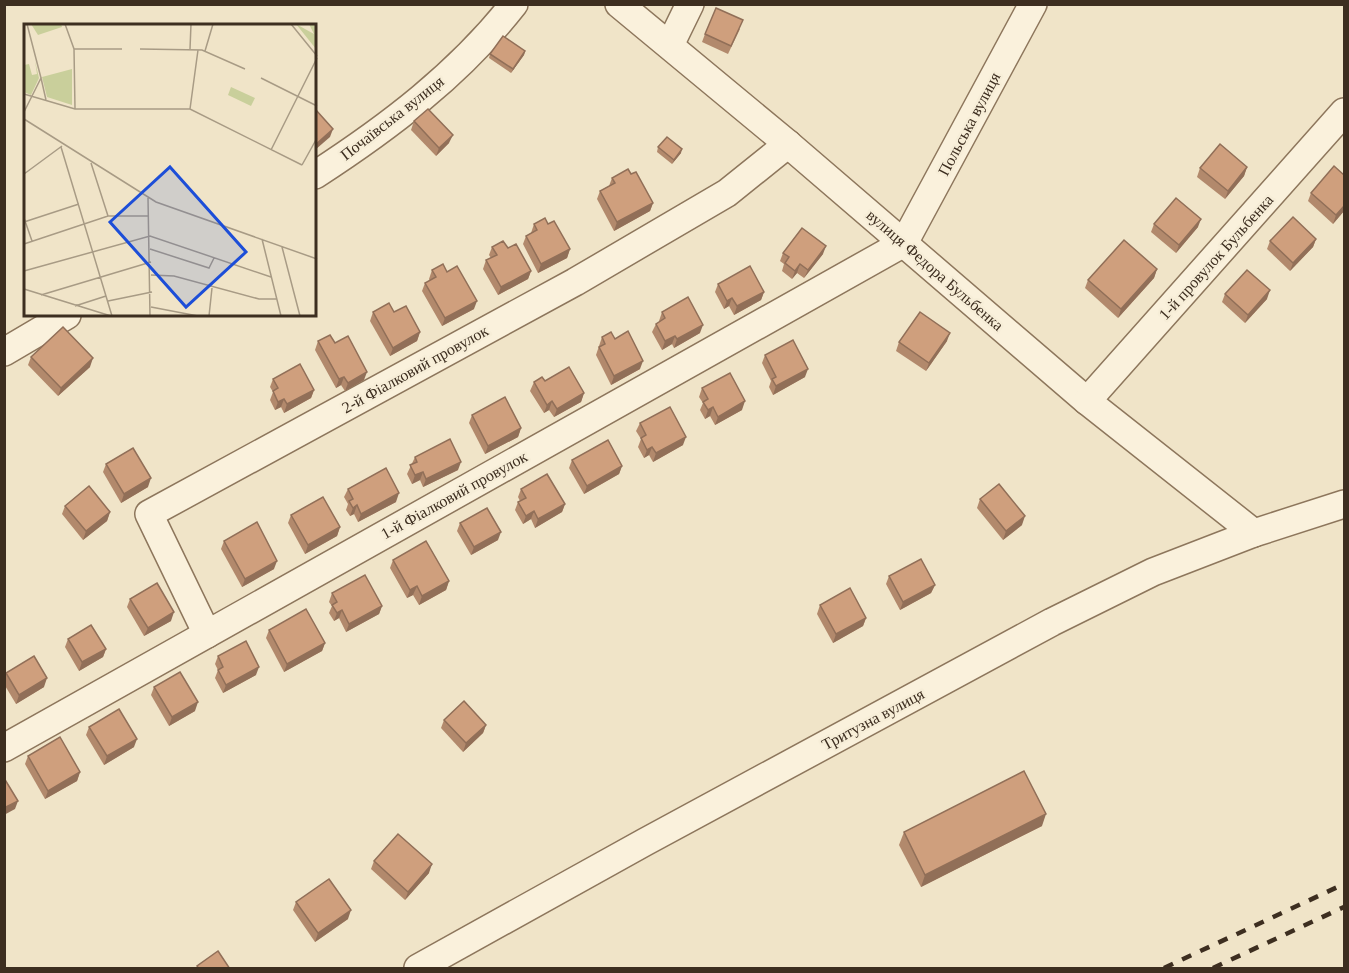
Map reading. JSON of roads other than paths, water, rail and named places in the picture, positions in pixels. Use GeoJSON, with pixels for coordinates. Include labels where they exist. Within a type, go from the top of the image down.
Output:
{"type":"FeatureCollection","features":[{"type":"Feature","properties":{"kind":"street","name":"Почаївська вулиця"},"geometry":{"type":"LineString","coordinates":[[316,174],[362,144],[434,89],[499,23],[514,4]]}},
{"type":"Feature","properties":{"kind":"street","name":"вулиця Федора Бульбенка"},"geometry":{"type":"LineString","coordinates":[[619,4],[788,144],[1087,402],[1254,533]]}},
{"type":"Feature","properties":{"kind":"street"},"geometry":{"type":"LineString","coordinates":[[670,45],[690,4]]}},
{"type":"Feature","properties":{"kind":"street","name":"Польська вулиця"},"geometry":{"type":"LineString","coordinates":[[904,243],[1033,4]]}},
{"type":"Feature","properties":{"kind":"street","name":"1-й провулок Бульбенка"},"geometry":{"type":"LineString","coordinates":[[1087,402],[1344,112]]}},
{"type":"Feature","properties":{"kind":"street","name":"2-й Фіалковий провулок"},"geometry":{"type":"LineString","coordinates":[[207,634],[149,514],[585,276],[727,193],[788,144]]}},
{"type":"Feature","properties":{"kind":"street","name":"1-й Фіалковий провулок"},"geometry":{"type":"LineString","coordinates":[[4,748],[904,243]]}},
{"type":"Feature","properties":{"kind":"street"},"geometry":{"type":"LineString","coordinates":[[4,352],[65,316]]}},
{"type":"Feature","properties":{"kind":"street","name":"Тритузна вулиця"},"geometry":{"type":"LineString","coordinates":[[418,969],[645,842],[1052,622],[1153,572],[1254,533],[1344,504]]}},
{"type":"Feature","properties":{"kind":"railway"},"geometry":{"type":"LineString","coordinates":[[1164,968],[1344,884]]}},
{"type":"Feature","properties":{"kind":"railway"},"geometry":{"type":"LineString","coordinates":[[1213,968],[1344,907]]}}]}
